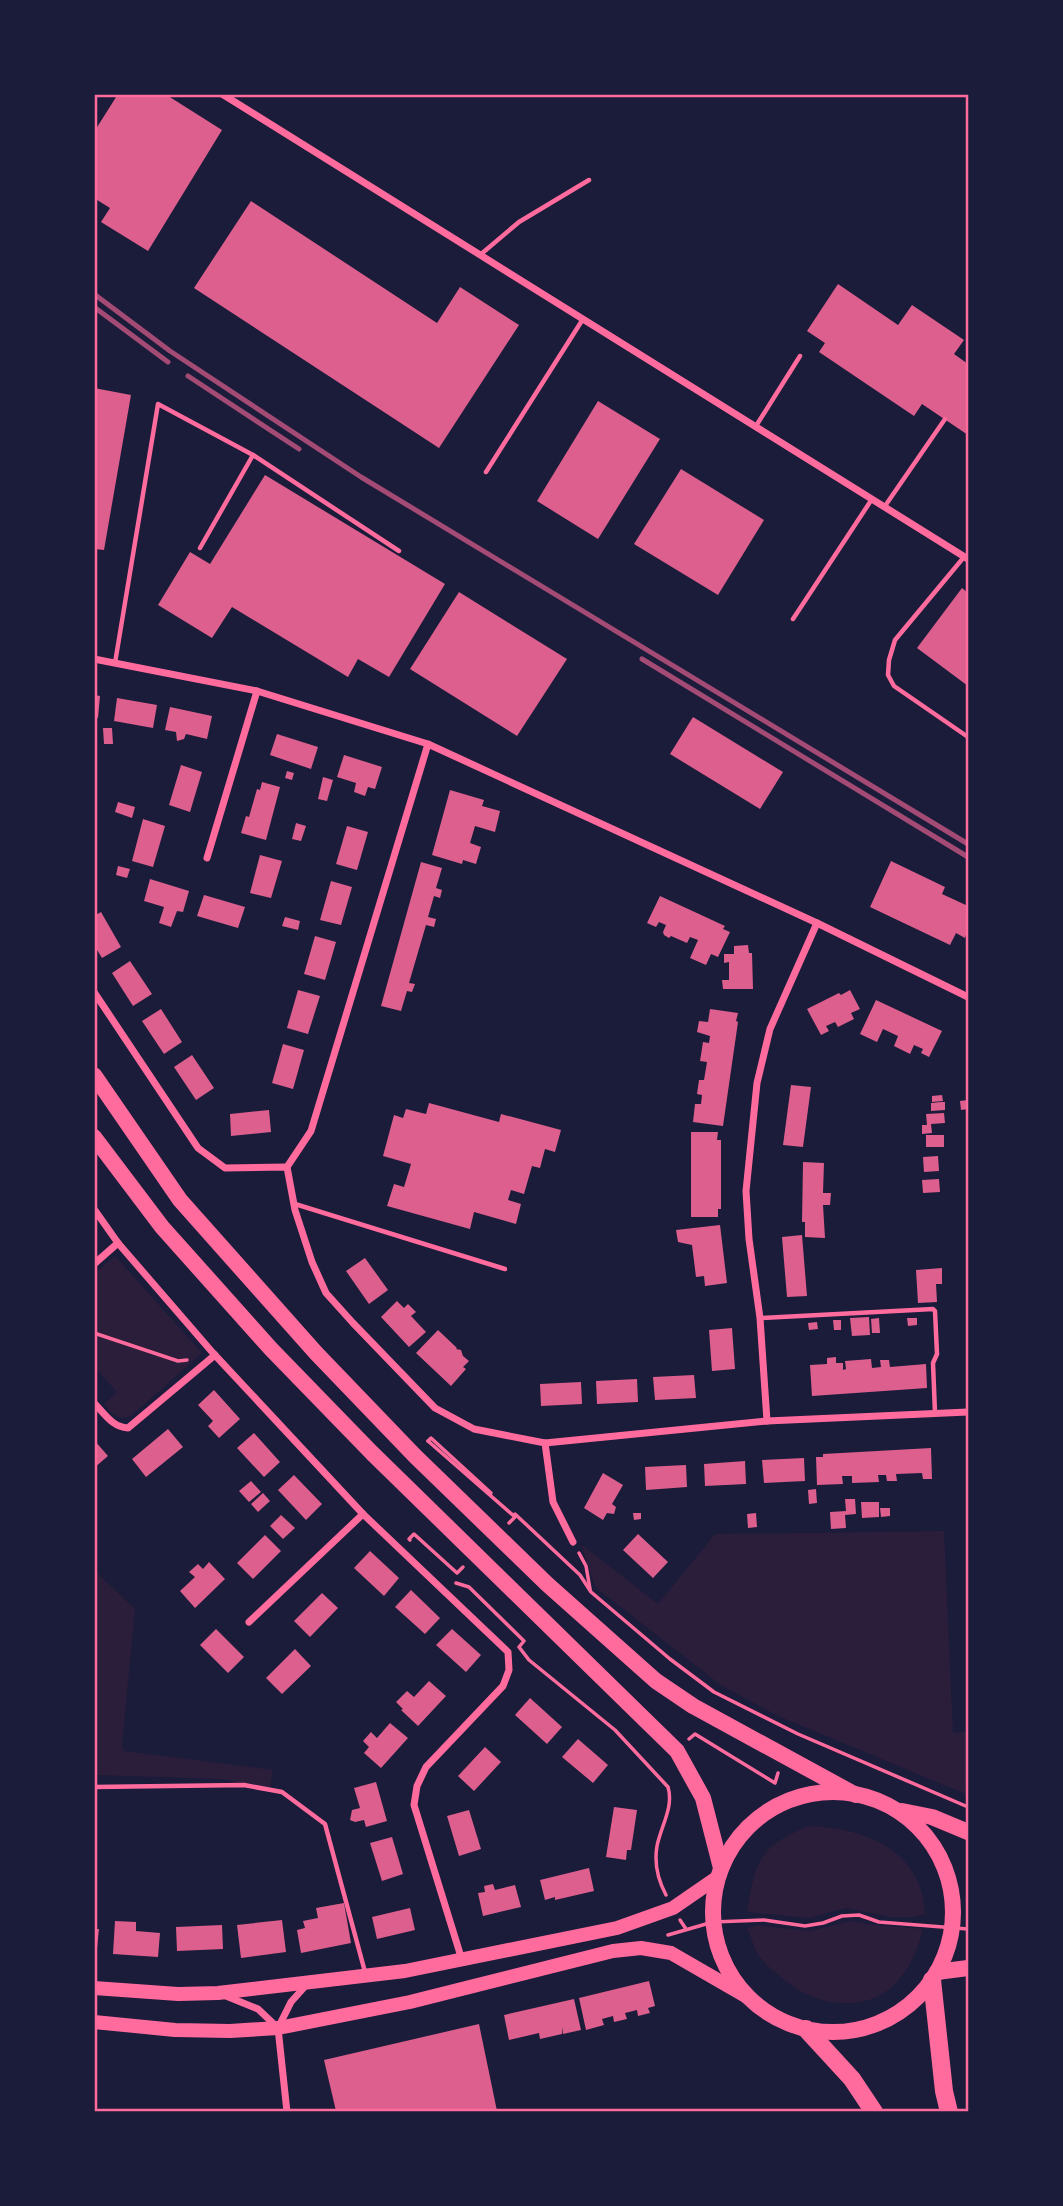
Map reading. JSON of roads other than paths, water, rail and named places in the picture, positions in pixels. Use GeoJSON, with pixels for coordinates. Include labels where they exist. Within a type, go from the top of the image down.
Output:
{"type":"FeatureCollection","features":[{"type":"Feature","properties":{"kind":"highway"},"geometry":{"type":"LineString","coordinates":[[94,1075],[180,1200],[316,1353],[415,1456],[547,1584],[656,1681],[693,1706],[856,1795]]}},
{"type":"Feature","properties":{"kind":"highway"},"geometry":{"type":"LineString","coordinates":[[94,1137],[162,1227],[271,1349],[372,1454],[677,1751],[703,1798],[720,1872]]}},
{"type":"Feature","properties":{"kind":"highway"},"geometry":{"type":"LineString","coordinates":[[896,1810],[926,1836],[939,1856],[960,1927],[935,1976],[907,2006],[876,2024],[853,2031],[806,2029],[775,2017],[748,1998],[735,1982],[724,1963],[713,1922],[714,1899],[720,1872],[735,1844],[753,1824],[775,1807],[801,1797],[828,1793],[856,1795],[896,1810],[932,1817],[968,1832]]}},
{"type":"Feature","properties":{"kind":"highway"},"geometry":{"type":"LineString","coordinates":[[935,1976],[966,1966]]}},
{"type":"Feature","properties":{"kind":"highway"},"geometry":{"type":"LineString","coordinates":[[935,1976],[944,2091],[949,2112]]}},
{"type":"Feature","properties":{"kind":"highway"},"geometry":{"type":"LineString","coordinates":[[806,2029],[852,2079],[874,2112]]}},
{"type":"Feature","properties":{"kind":"main road"},"geometry":{"type":"LineString","coordinates":[[94,1989],[178,1994],[218,1993],[366,1977],[462,1960],[617,1928],[673,1908],[720,1872]]}},
{"type":"Feature","properties":{"kind":"main road"},"geometry":{"type":"LineString","coordinates":[[94,2022],[176,2030],[278,2028],[410,2002],[613,1951],[641,1948],[671,1953],[748,1998]]}},
{"type":"Feature","properties":{"kind":"street"},"geometry":{"type":"LineString","coordinates":[[222,94],[967,557]]}},
{"type":"Feature","properties":{"kind":"street"},"geometry":{"type":"LineString","coordinates":[[94,659],[257,691],[428,744],[817,923],[968,997]]}},
{"type":"Feature","properties":{"kind":"street"},"geometry":{"type":"LineString","coordinates":[[206,858],[257,691]]}},
{"type":"Feature","properties":{"kind":"street"},"geometry":{"type":"LineString","coordinates":[[428,744],[311,1131],[286,1167],[293,1203],[312,1262],[326,1293],[435,1408],[474,1429],[545,1443],[767,1421],[968,1412]]}},
{"type":"Feature","properties":{"kind":"street"},"geometry":{"type":"LineString","coordinates":[[767,1421],[760,1318],[749,1239],[746,1191],[757,1083],[770,1029],[817,923]]}},
{"type":"Feature","properties":{"kind":"street"},"geometry":{"type":"LineString","coordinates":[[94,992],[198,1148],[225,1168],[286,1167]]}},
{"type":"Feature","properties":{"kind":"street"},"geometry":{"type":"LineString","coordinates":[[94,1209],[118,1243],[214,1354],[363,1514],[508,1652],[509,1670],[503,1686],[426,1767],[415,1794],[414,1805],[462,1960]]}},
{"type":"Feature","properties":{"kind":"street"},"geometry":{"type":"LineString","coordinates":[[94,1264],[118,1243]]}},
{"type":"Feature","properties":{"kind":"street"},"geometry":{"type":"LineString","coordinates":[[94,1403],[112,1423],[128,1428],[214,1354]]}},
{"type":"Feature","properties":{"kind":"street"},"geometry":{"type":"LineString","coordinates":[[545,1443],[553,1502],[573,1542]]}},
{"type":"Feature","properties":{"kind":"street"},"geometry":{"type":"LineString","coordinates":[[249,1622],[363,1514]]}},
{"type":"Feature","properties":{"kind":"street"},"geometry":{"type":"LineString","coordinates":[[288,2112],[278,2028],[291,2002],[308,1983]]}},
{"type":"Feature","properties":{"kind":"street"},"geometry":{"type":"LineString","coordinates":[[218,1993],[258,2009],[278,2028]]}},
{"type":"Feature","properties":{"kind":"lane"},"geometry":{"type":"LineString","coordinates":[[480,255],[519,222],[589,180]]}},
{"type":"Feature","properties":{"kind":"lane"},"geometry":{"type":"LineString","coordinates":[[486,472],[583,318]]}},
{"type":"Feature","properties":{"kind":"lane"},"geometry":{"type":"LineString","coordinates":[[755,426],[800,356]]}},
{"type":"Feature","properties":{"kind":"lane"},"geometry":{"type":"LineString","coordinates":[[115,663],[158,404],[253,455],[399,551]]}},
{"type":"Feature","properties":{"kind":"lane"},"geometry":{"type":"LineString","coordinates":[[886,506],[945,419]]}},
{"type":"Feature","properties":{"kind":"lane"},"geometry":{"type":"LineString","coordinates":[[200,548],[253,455]]}},
{"type":"Feature","properties":{"kind":"lane"},"geometry":{"type":"LineString","coordinates":[[793,619],[872,498]]}},
{"type":"Feature","properties":{"kind":"lane"},"geometry":{"type":"LineString","coordinates":[[967,557],[895,640],[888,660],[888,675],[894,686],[968,737]]}},
{"type":"Feature","properties":{"kind":"lane"},"geometry":{"type":"LineString","coordinates":[[293,1203],[505,1269]]}},
{"type":"Feature","properties":{"kind":"lane"},"geometry":{"type":"LineString","coordinates":[[760,1318],[933,1309],[937,1354],[933,1363],[935,1413]]}},
{"type":"Feature","properties":{"kind":"lane"},"geometry":{"type":"LineString","coordinates":[[94,1787],[244,1785],[282,1792],[325,1824],[366,1977]]}},
{"type":"Feature","properties":{"kind":"railway"},"geometry":{"type":"LineString","coordinates":[[94,294],[170,351],[361,477],[968,844]]}},
{"type":"Feature","properties":{"kind":"railway"},"geometry":{"type":"LineString","coordinates":[[94,307],[168,362]]}},
{"type":"Feature","properties":{"kind":"railway"},"geometry":{"type":"LineString","coordinates":[[188,376],[299,449]]}},
{"type":"Feature","properties":{"kind":"railway"},"geometry":{"type":"LineString","coordinates":[[642,659],[968,857]]}}]}
